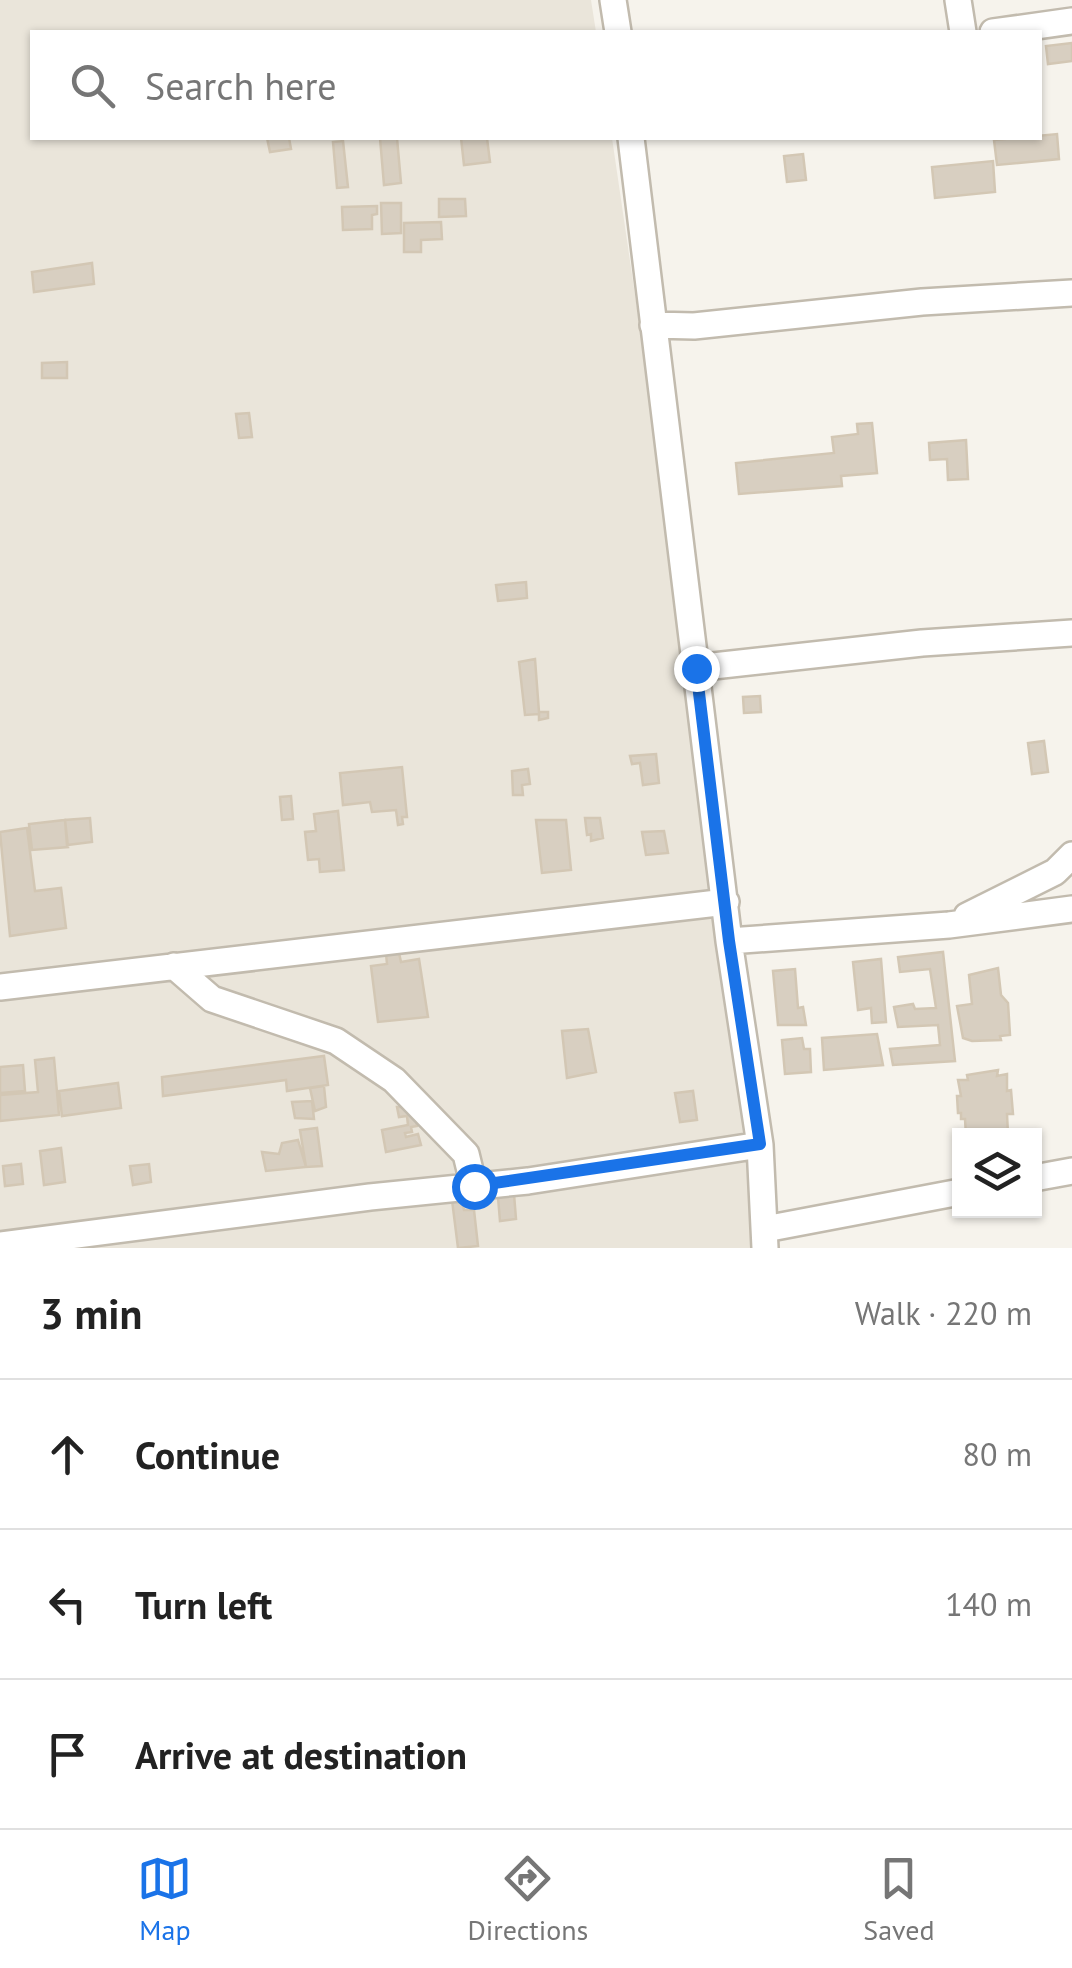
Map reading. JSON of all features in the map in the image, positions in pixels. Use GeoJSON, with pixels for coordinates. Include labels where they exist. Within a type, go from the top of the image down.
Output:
{"type":"FeatureCollection","features":[{"type":"Feature","properties":{"kind":"street"},"geometry":{"type":"LineString","coordinates":[[613,0],[618,30]]}},
{"type":"Feature","properties":{"kind":"street"},"geometry":{"type":"LineString","coordinates":[[958,0],[963,30]]}},
{"type":"Feature","properties":{"kind":"street"},"geometry":{"type":"LineString","coordinates":[[1007,30],[1072,21]]}},
{"type":"Feature","properties":{"kind":"street"},"geometry":{"type":"LineString","coordinates":[[631,140],[729,941],[760,1144],[765,1238],[952,1194]]}},
{"type":"Feature","properties":{"kind":"street"},"geometry":{"type":"LineString","coordinates":[[653,325],[694,326],[922,302],[1072,292]]}},
{"type":"Feature","properties":{"kind":"street"},"geometry":{"type":"LineString","coordinates":[[696,668],[922,643],[1072,633]]}},
{"type":"Feature","properties":{"kind":"street"},"geometry":{"type":"LineString","coordinates":[[949,925],[1055,872],[1072,856]]}},
{"type":"Feature","properties":{"kind":"street"},"geometry":{"type":"LineString","coordinates":[[0,987],[726,902]]}},
{"type":"Feature","properties":{"kind":"street"},"geometry":{"type":"LineString","coordinates":[[729,941],[949,925],[1072,909]]}},
{"type":"Feature","properties":{"kind":"street"},"geometry":{"type":"LineString","coordinates":[[174,966],[212,999],[336,1040],[394,1080],[466,1154],[474,1186]]}},
{"type":"Feature","properties":{"kind":"street"},"geometry":{"type":"LineString","coordinates":[[3,1246],[150,1224],[474,1186],[760,1144]]}},
{"type":"Feature","properties":{"kind":"street"},"geometry":{"type":"LineString","coordinates":[[1042,1177],[1072,1172]]}},
{"type":"Feature","properties":{"kind":"shaded area"},"geometry":{"type":"Polygon","coordinates":[[[0,0],[591,0],[596,30],[30,30],[30,140],[612,140],[708,793],[757,1248],[0,1248],[0,0]]]}},
{"type":"Feature","properties":{"kind":"building"},"geometry":{"type":"Polygon","coordinates":[[[1072,43],[1072,61],[1048,64],[1046,46],[1072,43]]]}},
{"type":"Feature","properties":{"kind":"building"},"geometry":{"type":"Polygon","coordinates":[[[1057,134],[1059,159],[997,165],[994,140],[1042,140],[1042,135],[1057,134]]]}},
{"type":"Feature","properties":{"kind":"building"},"geometry":{"type":"Polygon","coordinates":[[[267,140],[289,140],[291,149],[270,152],[267,140]]]}},
{"type":"Feature","properties":{"kind":"building"},"geometry":{"type":"Polygon","coordinates":[[[380,140],[397,140],[401,183],[384,185],[380,140]]]}},
{"type":"Feature","properties":{"kind":"building"},"geometry":{"type":"Polygon","coordinates":[[[461,140],[487,140],[490,162],[464,165],[461,140]]]}},
{"type":"Feature","properties":{"kind":"building"},"geometry":{"type":"Polygon","coordinates":[[[343,141],[348,187],[337,188],[333,142],[343,141]]]}},
{"type":"Feature","properties":{"kind":"building"},"geometry":{"type":"Polygon","coordinates":[[[803,154],[806,180],[787,182],[784,156],[803,154]]]}},
{"type":"Feature","properties":{"kind":"building"},"geometry":{"type":"Polygon","coordinates":[[[993,161],[995,192],[935,198],[932,167],[993,161]]]}},
{"type":"Feature","properties":{"kind":"building"},"geometry":{"type":"Polygon","coordinates":[[[439,199],[465,199],[466,216],[439,217],[439,199]]]}},
{"type":"Feature","properties":{"kind":"building"},"geometry":{"type":"Polygon","coordinates":[[[381,203],[401,203],[401,233],[382,234],[381,203]]]}},
{"type":"Feature","properties":{"kind":"building"},"geometry":{"type":"Polygon","coordinates":[[[377,206],[372,229],[343,230],[342,207],[377,206]]]}},
{"type":"Feature","properties":{"kind":"building"},"geometry":{"type":"Polygon","coordinates":[[[441,222],[442,239],[421,240],[421,252],[404,252],[404,223],[441,222]]]}},
{"type":"Feature","properties":{"kind":"building"},"geometry":{"type":"Polygon","coordinates":[[[92,263],[94,284],[34,292],[32,272],[92,263]]]}},
{"type":"Feature","properties":{"kind":"building"},"geometry":{"type":"Polygon","coordinates":[[[67,362],[67,378],[42,378],[42,363],[67,362]]]}},
{"type":"Feature","properties":{"kind":"building"},"geometry":{"type":"Polygon","coordinates":[[[249,413],[252,437],[239,438],[236,414],[249,413]]]}},
{"type":"Feature","properties":{"kind":"building"},"geometry":{"type":"Polygon","coordinates":[[[872,423],[877,473],[841,476],[842,486],[739,494],[736,463],[834,453],[832,437],[858,434],[857,424],[872,423]]]}},
{"type":"Feature","properties":{"kind":"building"},"geometry":{"type":"Polygon","coordinates":[[[966,440],[968,479],[948,480],[947,459],[930,460],[929,443],[966,440]]]}},
{"type":"Feature","properties":{"kind":"building"},"geometry":{"type":"Polygon","coordinates":[[[526,582],[527,598],[498,601],[496,585],[526,582]]]}},
{"type":"Feature","properties":{"kind":"building"},"geometry":{"type":"Polygon","coordinates":[[[535,659],[539,712],[548,712],[548,718],[539,720],[539,714],[525,715],[519,662],[535,659]]]}},
{"type":"Feature","properties":{"kind":"building"},"geometry":{"type":"Polygon","coordinates":[[[760,696],[761,712],[744,713],[743,697],[760,696]]]}},
{"type":"Feature","properties":{"kind":"building"},"geometry":{"type":"Polygon","coordinates":[[[1044,741],[1048,772],[1032,774],[1028,743],[1044,741]]]}},
{"type":"Feature","properties":{"kind":"building"},"geometry":{"type":"Polygon","coordinates":[[[656,754],[659,783],[643,785],[640,763],[632,764],[630,756],[656,754]]]}},
{"type":"Feature","properties":{"kind":"building"},"geometry":{"type":"Polygon","coordinates":[[[402,767],[407,817],[402,817],[403,824],[398,825],[396,810],[372,812],[370,802],[343,805],[340,773],[402,767]]]}},
{"type":"Feature","properties":{"kind":"building"},"geometry":{"type":"Polygon","coordinates":[[[528,769],[530,784],[522,785],[523,795],[513,795],[512,771],[528,769]]]}},
{"type":"Feature","properties":{"kind":"building"},"geometry":{"type":"Polygon","coordinates":[[[291,796],[293,819],[282,820],[280,797],[291,796]]]}},
{"type":"Feature","properties":{"kind":"building"},"geometry":{"type":"Polygon","coordinates":[[[338,811],[344,870],[320,872],[319,859],[308,860],[305,832],[316,831],[314,814],[338,811]]]}},
{"type":"Feature","properties":{"kind":"building"},"geometry":{"type":"Polygon","coordinates":[[[90,818],[92,842],[67,845],[65,820],[90,818]]]}},
{"type":"Feature","properties":{"kind":"building"},"geometry":{"type":"Polygon","coordinates":[[[585,818],[600,818],[603,838],[591,841],[585,818]]]}},
{"type":"Feature","properties":{"kind":"building"},"geometry":{"type":"Polygon","coordinates":[[[65,820],[68,847],[32,850],[29,824],[65,820]]]}},
{"type":"Feature","properties":{"kind":"building"},"geometry":{"type":"Polygon","coordinates":[[[536,820],[566,820],[571,870],[542,873],[536,820]]]}},
{"type":"Feature","properties":{"kind":"building"},"geometry":{"type":"Polygon","coordinates":[[[27,828],[35,891],[61,888],[66,928],[10,936],[0,832],[27,828]]]}},
{"type":"Feature","properties":{"kind":"building"},"geometry":{"type":"Polygon","coordinates":[[[664,831],[668,853],[646,855],[642,832],[664,831]]]}},
{"type":"Feature","properties":{"kind":"building"},"geometry":{"type":"Polygon","coordinates":[[[943,952],[955,1061],[893,1065],[890,1049],[940,1045],[938,1025],[898,1027],[894,1007],[913,1004],[915,1009],[936,1008],[930,969],[900,972],[898,957],[943,952]]]}},
{"type":"Feature","properties":{"kind":"building"},"geometry":{"type":"Polygon","coordinates":[[[399,953],[401,962],[419,959],[428,1017],[378,1022],[371,966],[387,964],[386,954],[399,953]]]}},
{"type":"Feature","properties":{"kind":"building"},"geometry":{"type":"Polygon","coordinates":[[[881,959],[886,1022],[872,1023],[871,1008],[858,1010],[853,962],[881,959]]]}},
{"type":"Feature","properties":{"kind":"building"},"geometry":{"type":"Polygon","coordinates":[[[998,968],[1001,995],[1008,1003],[1010,1035],[1000,1036],[1001,1040],[963,1038],[957,1006],[972,1004],[969,975],[998,968]]]}},
{"type":"Feature","properties":{"kind":"building"},"geometry":{"type":"Polygon","coordinates":[[[795,969],[798,1008],[803,1007],[806,1025],[778,1025],[773,971],[795,969]]]}},
{"type":"Feature","properties":{"kind":"building"},"geometry":{"type":"Polygon","coordinates":[[[588,1029],[596,1072],[567,1078],[562,1031],[588,1029]]]}},
{"type":"Feature","properties":{"kind":"building"},"geometry":{"type":"Polygon","coordinates":[[[877,1034],[883,1065],[824,1070],[822,1038],[877,1034]]]}},
{"type":"Feature","properties":{"kind":"building"},"geometry":{"type":"Polygon","coordinates":[[[802,1038],[804,1049],[810,1049],[811,1072],[785,1074],[782,1040],[802,1038]]]}},
{"type":"Feature","properties":{"kind":"building"},"geometry":{"type":"Polygon","coordinates":[[[324,1056],[328,1085],[287,1091],[286,1080],[163,1096],[162,1077],[324,1056]]]}},
{"type":"Feature","properties":{"kind":"building"},"geometry":{"type":"Polygon","coordinates":[[[54,1058],[59,1115],[0,1121],[0,1095],[38,1092],[35,1060],[54,1058]]]}},
{"type":"Feature","properties":{"kind":"building"},"geometry":{"type":"Polygon","coordinates":[[[23,1065],[25,1091],[0,1093],[0,1067],[23,1065]]]}},
{"type":"Feature","properties":{"kind":"building"},"geometry":{"type":"Polygon","coordinates":[[[998,1070],[997,1076],[1007,1074],[1013,1114],[1007,1114],[1008,1128],[966,1128],[965,1119],[958,1113],[957,1096],[961,1096],[958,1080],[968,1080],[967,1075],[998,1070]]]}},
{"type":"Feature","properties":{"kind":"building"},"geometry":{"type":"Polygon","coordinates":[[[118,1083],[121,1108],[62,1116],[59,1091],[118,1083]]]}},
{"type":"Feature","properties":{"kind":"building"},"geometry":{"type":"Polygon","coordinates":[[[324,1086],[326,1107],[315,1111],[310,1088],[324,1086]]]}},
{"type":"Feature","properties":{"kind":"building"},"geometry":{"type":"Polygon","coordinates":[[[693,1091],[697,1120],[680,1122],[675,1093],[693,1091]]]}},
{"type":"Feature","properties":{"kind":"building"},"geometry":{"type":"Polygon","coordinates":[[[312,1101],[314,1119],[295,1118],[292,1102],[312,1101]]]}},
{"type":"Feature","properties":{"kind":"building"},"geometry":{"type":"Polygon","coordinates":[[[397,1107],[414,1107],[417,1126],[405,1133],[406,1137],[418,1134],[421,1145],[386,1152],[382,1130],[408,1125],[407,1116],[399,1117],[397,1107]]]}},
{"type":"Feature","properties":{"kind":"building"},"geometry":{"type":"Polygon","coordinates":[[[317,1128],[322,1166],[306,1167],[300,1130],[317,1128]]]}},
{"type":"Feature","properties":{"kind":"building"},"geometry":{"type":"Polygon","coordinates":[[[298,1140],[306,1167],[266,1171],[262,1152],[279,1154],[282,1143],[298,1140]]]}},
{"type":"Feature","properties":{"kind":"building"},"geometry":{"type":"Polygon","coordinates":[[[61,1148],[65,1182],[44,1185],[40,1151],[61,1148]]]}},
{"type":"Feature","properties":{"kind":"building"},"geometry":{"type":"Polygon","coordinates":[[[21,1164],[23,1184],[5,1186],[3,1166],[21,1164]]]}},
{"type":"Feature","properties":{"kind":"building"},"geometry":{"type":"Polygon","coordinates":[[[149,1164],[151,1182],[133,1185],[130,1166],[149,1164]]]}},
{"type":"Feature","properties":{"kind":"building"},"geometry":{"type":"Polygon","coordinates":[[[514,1194],[516,1219],[500,1221],[498,1197],[514,1194]]]}},
{"type":"Feature","properties":{"kind":"building"},"geometry":{"type":"Polygon","coordinates":[[[452,1200],[462,1200],[464,1210],[474,1210],[478,1246],[458,1248],[452,1200]]]}},
{"type":"Feature","properties":{"kind":"route"},"geometry":{"type":"LineString","coordinates":[[474,1186],[760,1144],[729,941],[696,668]]}}]}
